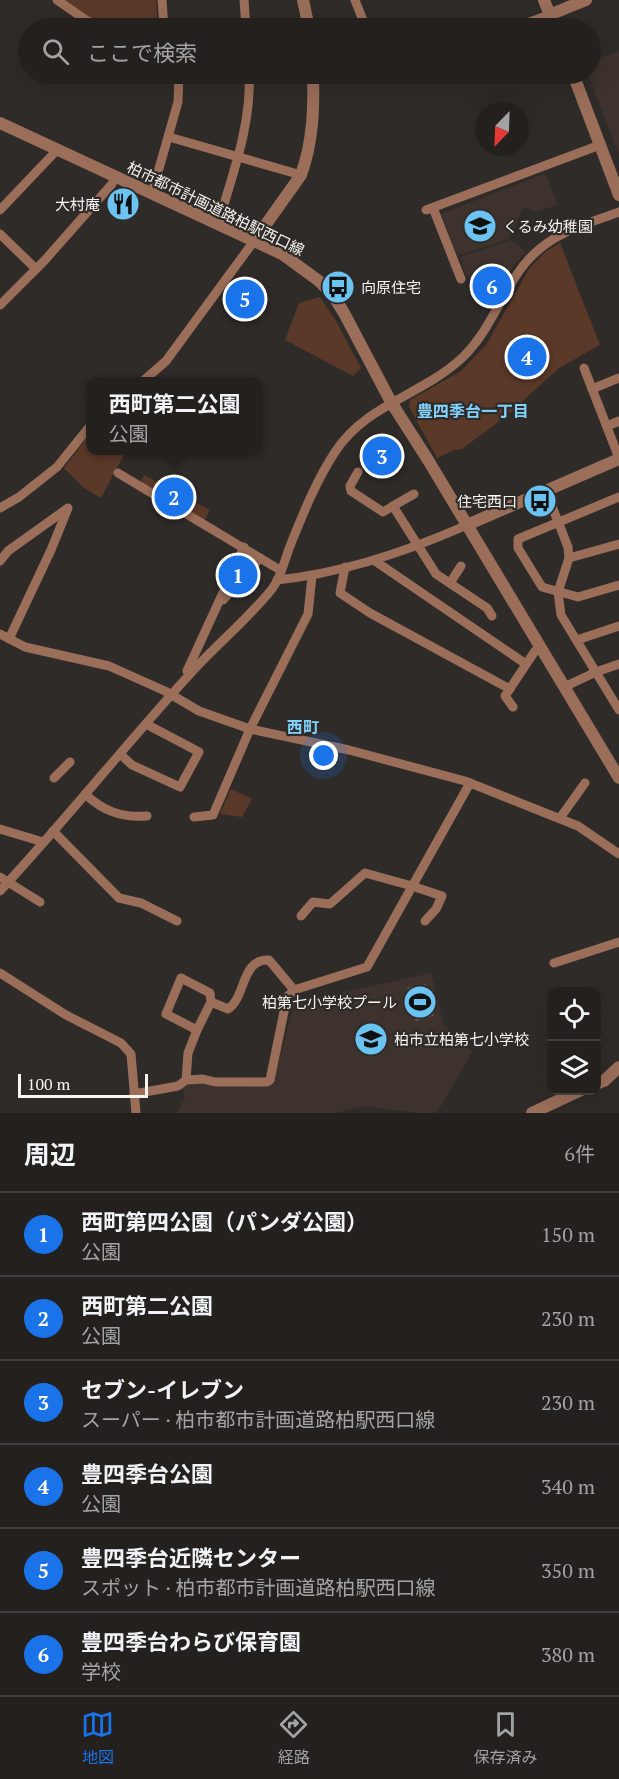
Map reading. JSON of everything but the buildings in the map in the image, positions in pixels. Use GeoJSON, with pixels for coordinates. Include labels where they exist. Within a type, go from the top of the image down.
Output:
{"type":"FeatureCollection","features":[{"type":"Feature","properties":{"kind":"street"},"geometry":{"type":"LineString","coordinates":[[57,0],[83,18]]}},
{"type":"Feature","properties":{"kind":"street"},"geometry":{"type":"LineString","coordinates":[[162,0],[163,18]]}},
{"type":"Feature","properties":{"kind":"street"},"geometry":{"type":"LineString","coordinates":[[244,0],[245,18]]}},
{"type":"Feature","properties":{"kind":"street"},"geometry":{"type":"LineString","coordinates":[[303,0],[307,18]]}},
{"type":"Feature","properties":{"kind":"street"},"geometry":{"type":"LineString","coordinates":[[355,0],[362,18]]}},
{"type":"Feature","properties":{"kind":"street"},"geometry":{"type":"LineString","coordinates":[[544,0],[550,18]]}},
{"type":"Feature","properties":{"kind":"street"},"geometry":{"type":"LineString","coordinates":[[541,18],[586,0]]}},
{"type":"Feature","properties":{"kind":"street"},"geometry":{"type":"LineString","coordinates":[[152,193],[178,102],[180,84]]}},
{"type":"Feature","properties":{"kind":"street"},"geometry":{"type":"LineString","coordinates":[[218,224],[247,123],[250,84]]}},
{"type":"Feature","properties":{"kind":"street"},"geometry":{"type":"LineString","coordinates":[[147,377],[166,361],[301,175],[311,128],[313,84]]}},
{"type":"Feature","properties":{"kind":"street"},"geometry":{"type":"LineString","coordinates":[[577,84],[619,195]]}},
{"type":"Feature","properties":{"kind":"street","name":"柏市都市計画道路柏駅西口線"},"geometry":{"type":"LineString","coordinates":[[0,123],[294,261],[333,295],[391,402],[619,778]]}},
{"type":"Feature","properties":{"kind":"street"},"geometry":{"type":"LineString","coordinates":[[169,137],[301,175]]}},
{"type":"Feature","properties":{"kind":"street"},"geometry":{"type":"LineString","coordinates":[[460,279],[429,209],[600,145]]}},
{"type":"Feature","properties":{"kind":"street"},"geometry":{"type":"LineString","coordinates":[[0,210],[58,149]]}},
{"type":"Feature","properties":{"kind":"street"},"geometry":{"type":"LineString","coordinates":[[0,305],[36,269],[112,184],[115,176]]}},
{"type":"Feature","properties":{"kind":"street"},"geometry":{"type":"LineString","coordinates":[[0,891],[4,880],[43,842],[170,696],[273,588],[303,513],[334,453],[345,438],[360,422],[446,372],[462,358],[480,340],[523,266],[534,253],[552,239],[569,230],[619,212]]}},
{"type":"Feature","properties":{"kind":"street"},"geometry":{"type":"LineString","coordinates":[[0,234],[36,269]]}},
{"type":"Feature","properties":{"kind":"street"},"geometry":{"type":"LineString","coordinates":[[118,473],[244,547],[279,575],[312,576],[375,561],[419,546],[619,458],[584,368]]}},
{"type":"Feature","properties":{"kind":"street"},"geometry":{"type":"LineString","coordinates":[[592,389],[619,378]]}},
{"type":"Feature","properties":{"kind":"street"},"geometry":{"type":"LineString","coordinates":[[607,426],[619,421]]}},
{"type":"Feature","properties":{"kind":"street"},"geometry":{"type":"LineString","coordinates":[[0,508],[19,497],[57,467],[86,431]]}},
{"type":"Feature","properties":{"kind":"street"},"geometry":{"type":"LineString","coordinates":[[358,472],[350,486],[351,491],[383,512],[414,494]]}},
{"type":"Feature","properties":{"kind":"street"},"geometry":{"type":"LineString","coordinates":[[546,491],[568,547],[569,558],[558,592],[561,615],[619,710]]}},
{"type":"Feature","properties":{"kind":"street"},"geometry":{"type":"LineString","coordinates":[[619,497],[518,539],[518,548],[542,587],[578,597],[619,585]]}},
{"type":"Feature","properties":{"kind":"street"},"geometry":{"type":"LineString","coordinates":[[393,506],[436,574],[486,608],[492,616]]}},
{"type":"Feature","properties":{"kind":"street"},"geometry":{"type":"LineString","coordinates":[[0,561],[8,551],[68,508],[51,550],[4,636],[25,647],[109,666],[199,711],[249,729],[349,750],[470,783],[578,826],[619,854]]}},
{"type":"Feature","properties":{"kind":"street"},"geometry":{"type":"LineString","coordinates":[[569,558],[619,544]]}},
{"type":"Feature","properties":{"kind":"street"},"geometry":{"type":"LineString","coordinates":[[190,674],[187,671],[244,547]]}},
{"type":"Feature","properties":{"kind":"street"},"geometry":{"type":"LineString","coordinates":[[215,609],[260,558]]}},
{"type":"Feature","properties":{"kind":"street"},"geometry":{"type":"LineString","coordinates":[[375,561],[526,664]]}},
{"type":"Feature","properties":{"kind":"street"},"geometry":{"type":"LineString","coordinates":[[450,583],[461,566]]}},
{"type":"Feature","properties":{"kind":"street"},"geometry":{"type":"LineString","coordinates":[[345,567],[340,593],[370,613],[510,689]]}},
{"type":"Feature","properties":{"kind":"street"},"geometry":{"type":"LineString","coordinates":[[194,817],[213,815],[249,729],[309,614],[312,576]]}},
{"type":"Feature","properties":{"kind":"street"},"geometry":{"type":"LineString","coordinates":[[576,640],[619,627]]}},
{"type":"Feature","properties":{"kind":"street"},"geometry":{"type":"LineString","coordinates":[[513,707],[505,696],[535,651],[540,648]]}},
{"type":"Feature","properties":{"kind":"street"},"geometry":{"type":"LineString","coordinates":[[564,687],[619,664]]}},
{"type":"Feature","properties":{"kind":"street"},"geometry":{"type":"LineString","coordinates":[[120,754],[132,765],[180,787],[199,752],[146,724]]}},
{"type":"Feature","properties":{"kind":"street"},"geometry":{"type":"LineString","coordinates":[[54,778],[70,762]]}},
{"type":"Feature","properties":{"kind":"street"},"geometry":{"type":"LineString","coordinates":[[134,1094],[178,1086],[186,1080],[267,1082],[270,1080],[286,997],[294,990],[367,968],[470,783]]}},
{"type":"Feature","properties":{"kind":"street"},"geometry":{"type":"LineString","coordinates":[[560,818],[585,783]]}},
{"type":"Feature","properties":{"kind":"street"},"geometry":{"type":"LineString","coordinates":[[85,794],[98,806],[129,818],[147,816]]}},
{"type":"Feature","properties":{"kind":"street"},"geometry":{"type":"LineString","coordinates":[[0,829],[43,842]]}},
{"type":"Feature","properties":{"kind":"street"},"geometry":{"type":"LineString","coordinates":[[53,831],[119,898],[141,903],[177,921]]}},
{"type":"Feature","properties":{"kind":"street"},"geometry":{"type":"LineString","coordinates":[[301,916],[313,902],[330,904],[364,873],[442,896],[436,909],[425,921]]}},
{"type":"Feature","properties":{"kind":"street"},"geometry":{"type":"LineString","coordinates":[[4,880],[40,902]]}},
{"type":"Feature","properties":{"kind":"street"},"geometry":{"type":"LineString","coordinates":[[554,963],[619,942]]}},
{"type":"Feature","properties":{"kind":"street"},"geometry":{"type":"LineString","coordinates":[[211,1002],[228,1009],[235,1005],[248,971],[264,959],[269,960],[294,990]]}},
{"type":"Feature","properties":{"kind":"street"},"geometry":{"type":"LineString","coordinates":[[0,973],[66,1015],[127,1048],[131,1054],[136,1113]]}},
{"type":"Feature","properties":{"kind":"street"},"geometry":{"type":"LineString","coordinates":[[186,1080],[188,1053],[211,1002],[210,993],[182,978],[166,1014],[197,1030]]}},
{"type":"Feature","properties":{"kind":"street"},"geometry":{"type":"LineString","coordinates":[[601,1082],[619,1067]]}},
{"type":"Feature","properties":{"kind":"street"},"geometry":{"type":"LineString","coordinates":[[532,1113],[570,1095]]}},
{"type":"Feature","properties":{"kind":"shaded area"},"geometry":{"type":"Polygon","coordinates":[[[63,0],[156,0],[157,18],[89,17],[63,0]]]}},
{"type":"Feature","properties":{"kind":"shaded area"},"geometry":{"type":"Polygon","coordinates":[[[619,51],[619,155],[592,84],[601,84],[601,57],[619,51]]]}},
{"type":"Feature","properties":{"kind":"shaded area","name":"くるみ幼稚園"},"geometry":{"type":"Polygon","coordinates":[[[546,173],[557,205],[536,212],[524,207],[509,239],[457,256],[441,214],[546,173]]]}},
{"type":"Feature","properties":{"kind":"shaded area"},"geometry":{"type":"Polygon","coordinates":[[[511,240],[526,252],[514,265],[496,295],[466,275],[460,257],[511,240]]]}},
{"type":"Feature","properties":{"kind":"shaded area"},"geometry":{"type":"Polygon","coordinates":[[[560,243],[600,345],[559,368],[505,417],[462,449],[437,458],[409,407],[410,400],[461,371],[486,345],[529,269],[545,252],[560,243]]]}},
{"type":"Feature","properties":{"kind":"shaded area"},"geometry":{"type":"Polygon","coordinates":[[[320,297],[336,321],[361,368],[353,376],[285,340],[299,303],[320,297]]]}},
{"type":"Feature","properties":{"kind":"shaded area"},"geometry":{"type":"Polygon","coordinates":[[[86,439],[86,455],[124,455],[101,498],[84,488],[64,468],[86,439]]]}},
{"type":"Feature","properties":{"kind":"shaded area"},"geometry":{"type":"Polygon","coordinates":[[[144,475],[210,510],[204,521],[140,483],[144,475]]]}},
{"type":"Feature","properties":{"kind":"shaded area"},"geometry":{"type":"Polygon","coordinates":[[[231,789],[252,799],[242,817],[220,814],[231,789]]]}},
{"type":"Feature","properties":{"kind":"shaded area","name":"柏市立柏第七小学校"},"geometry":{"type":"Polygon","coordinates":[[[431,973],[444,1026],[472,1052],[437,1113],[363,1106],[335,1113],[176,1113],[185,1098],[182,1088],[193,1082],[208,1083],[213,1087],[270,1086],[273,1083],[294,1003],[431,973]]]}},
{"type":"Feature","properties":{"kind":"shaded area","name":"柏第七小学校プール"},"geometry":{"type":"Polygon","coordinates":[[[425,985],[433,1015],[416,1020],[408,988],[425,985]]]}},
{"type":"Feature","properties":{"kind":"place","name":"大村庵"},"geometry":{"type":"Point","coordinates":[123,204]}},
{"type":"Feature","properties":{"kind":"place","name":"くるみ幼稚園"},"geometry":{"type":"Point","coordinates":[480,226]}},
{"type":"Feature","properties":{"kind":"place","name":"豊四季台わらび保育園"},"geometry":{"type":"Point","coordinates":[492,286]}},
{"type":"Feature","properties":{"kind":"place","name":"向原住宅"},"geometry":{"type":"Point","coordinates":[338,287]}},
{"type":"Feature","properties":{"kind":"place","name":"豊四季台近隣センター"},"geometry":{"type":"Point","coordinates":[245,299]}},
{"type":"Feature","properties":{"kind":"place","name":"豊四季台公園"},"geometry":{"type":"Point","coordinates":[527,357]}},
{"type":"Feature","properties":{"kind":"place","name":"セブン-イレブン"},"geometry":{"type":"Point","coordinates":[382,456]}},
{"type":"Feature","properties":{"kind":"place","name":"西町第二公園"},"geometry":{"type":"Point","coordinates":[174,497]}},
{"type":"Feature","properties":{"kind":"place","name":"住宅西口"},"geometry":{"type":"Point","coordinates":[540,501]}},
{"type":"Feature","properties":{"kind":"place","name":"西町第四公園（パンダ公園）"},"geometry":{"type":"Point","coordinates":[238,575]}},
{"type":"Feature","properties":{"kind":"place","name":"柏第七小学校プール"},"geometry":{"type":"Point","coordinates":[420,1002]}},
{"type":"Feature","properties":{"kind":"place","name":"柏市立柏第七小学校"},"geometry":{"type":"Point","coordinates":[371,1039]}},
{"type":"Feature","properties":{"kind":"district","name":"豊四季台一丁目"},"geometry":{"type":"Point","coordinates":[473,411]}},
{"type":"Feature","properties":{"kind":"district","name":"西町"},"geometry":{"type":"Point","coordinates":[303,727]}}]}
